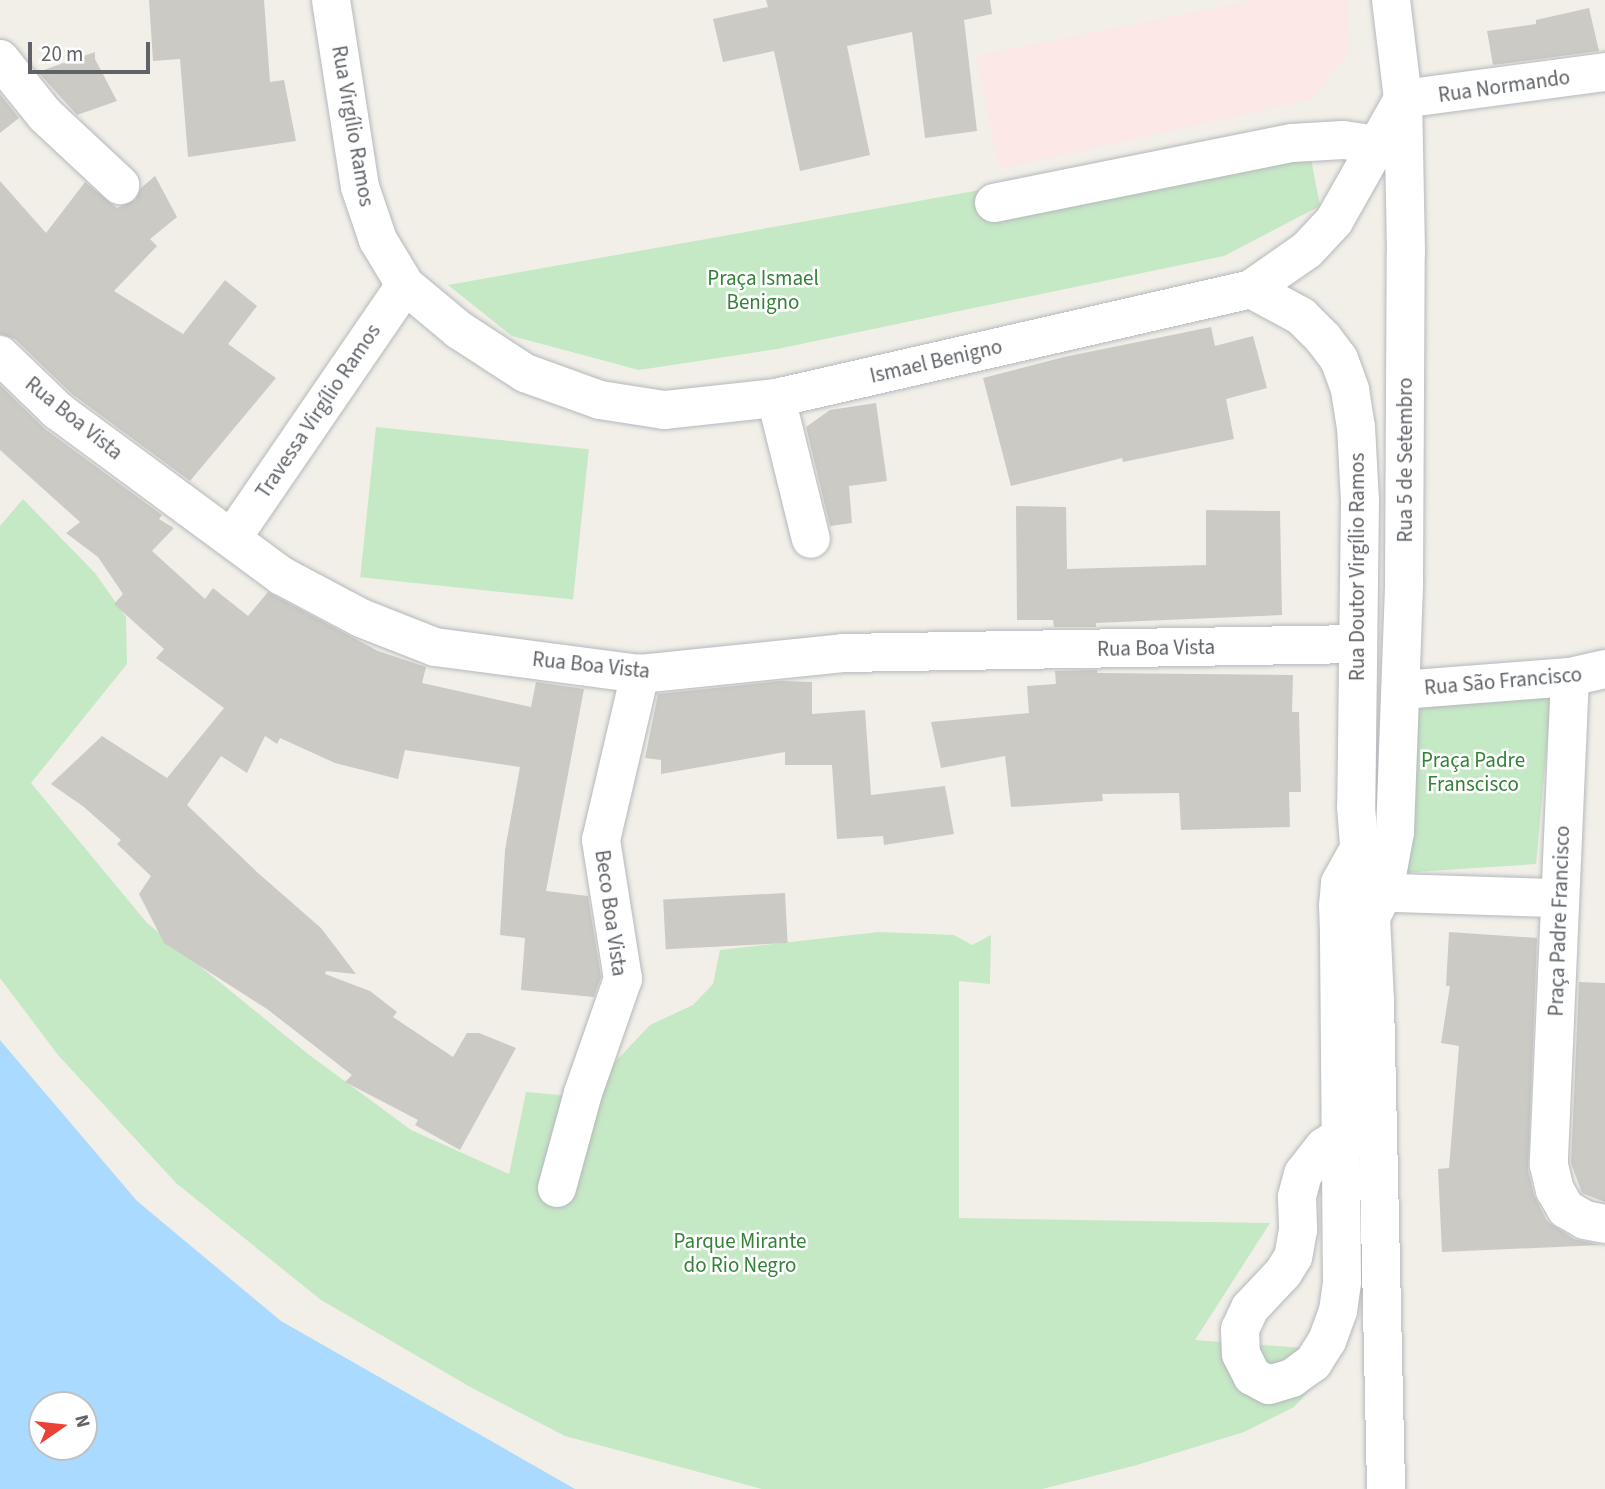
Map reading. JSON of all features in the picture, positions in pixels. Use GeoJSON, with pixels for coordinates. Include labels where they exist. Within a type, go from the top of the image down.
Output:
{"type":"FeatureCollection","features":[{"type":"Feature","properties":{"kind":"street","name":"Rua Virgílio Ramos"},"geometry":{"type":"LineString","coordinates":[[331,0],[360,187],[378,240],[405,285]]}},
{"type":"Feature","properties":{"kind":"street","name":"Rua 5 de Setembro"},"geometry":{"type":"LineString","coordinates":[[1386,1489],[1373,900],[1395,832],[1401,690],[1406,266],[1403,99],[1391,0]]}},
{"type":"Feature","properties":{"kind":"street"},"geometry":{"type":"LineString","coordinates":[[0,59],[45,114],[120,185]]}},
{"type":"Feature","properties":{"kind":"street","name":"Rua Normando"},"geometry":{"type":"LineString","coordinates":[[1403,99],[1605,72]]}},
{"type":"Feature","properties":{"kind":"street","name":"Ismael Benigno"},"geometry":{"type":"LineString","coordinates":[[405,285],[458,330],[525,373],[600,400],[664,411],[776,398],[1251,289],[1307,250],[1334,221],[1403,99]]}},
{"type":"Feature","properties":{"kind":"street"},"geometry":{"type":"LineString","coordinates":[[994,203],[1292,143],[1343,140],[1379,145]]}},
{"type":"Feature","properties":{"kind":"street","name":"Travessa Virgílio Ramos"},"geometry":{"type":"LineString","coordinates":[[232,538],[405,285]]}},
{"type":"Feature","properties":{"kind":"street","name":"Rua Doutor Virgílio Ramos"},"geometry":{"type":"LineString","coordinates":[[1251,289],[1301,316],[1323,338],[1339,359],[1350,390],[1360,500],[1356,785],[1360,848],[1373,900]]}},
{"type":"Feature","properties":{"kind":"street","name":"Rua Boa Vista"},"geometry":{"type":"LineString","coordinates":[[0,355],[58,411],[293,582],[361,618],[435,647],[640,674],[843,653],[1358,644]]}},
{"type":"Feature","properties":{"kind":"street"},"geometry":{"type":"LineString","coordinates":[[776,398],[811,539]]}},
{"type":"Feature","properties":{"kind":"street","name":"Rua São Francisco"},"geometry":{"type":"LineString","coordinates":[[1401,690],[1588,673]]}},
{"type":"Feature","properties":{"kind":"street","name":"Praça Padre Francisco"},"geometry":{"type":"LineString","coordinates":[[1588,673],[1560,898],[1549,1165],[1555,1190],[1566,1209],[1585,1220],[1605,1224]]}},
{"type":"Feature","properties":{"kind":"street","name":"Beco Boa Vista"},"geometry":{"type":"LineString","coordinates":[[557,1188],[583,1093],[623,979],[601,841],[640,674]]}},
{"type":"Feature","properties":{"kind":"street"},"geometry":{"type":"LineString","coordinates":[[1341,1136],[1324,1147],[1303,1174],[1297,1197],[1298,1230],[1293,1257],[1283,1273],[1250,1308],[1240,1329],[1241,1354],[1252,1376],[1269,1385],[1292,1378],[1313,1363],[1327,1340],[1338,1311],[1342,1282],[1341,1136],[1338,906],[1340,883],[1360,848]]}},
{"type":"Feature","properties":{"kind":"street"},"geometry":{"type":"LineString","coordinates":[[1373,900],[1560,898]]}},
{"type":"Feature","properties":{"kind":"shaded area"},"geometry":{"type":"Polygon","coordinates":[[[1255,0],[1348,0],[1350,49],[1313,99],[999,169],[976,56],[1255,0]]]}},
{"type":"Feature","properties":{"kind":"green space","name":"Praça Ismael Benigno"},"geometry":{"type":"Polygon","coordinates":[[[1306,132],[1320,206],[1224,256],[777,349],[639,370],[512,336],[448,285],[1306,132]]]}},
{"type":"Feature","properties":{"kind":"green space"},"geometry":{"type":"Polygon","coordinates":[[[376,427],[589,449],[573,600],[360,577],[376,427]]]}},
{"type":"Feature","properties":{"kind":"green space","name":"Parque Mirante do Rio Negro"},"geometry":{"type":"Polygon","coordinates":[[[23,499],[95,573],[126,617],[127,664],[31,783],[147,923],[308,1054],[411,1130],[509,1174],[526,1092],[582,1097],[650,1025],[693,1005],[713,984],[720,950],[879,932],[954,935],[972,945],[991,935],[990,984],[959,981],[959,1218],[1270,1223],[1195,1340],[1330,1350],[1317,1382],[1294,1407],[1244,1432],[1137,1465],[1042,1489],[762,1489],[565,1436],[472,1388],[321,1300],[176,1183],[58,1055],[0,978],[0,526],[23,499]]]}},
{"type":"Feature","properties":{"kind":"green space","name":"Praça Padre Franscisco"},"geometry":{"type":"Polygon","coordinates":[[[1552,689],[1536,864],[1399,873],[1402,702],[1552,689]]]}},
{"type":"Feature","properties":{"kind":"water"},"geometry":{"type":"Polygon","coordinates":[[[0,1040],[137,1201],[281,1321],[575,1489],[0,1489],[0,1040]]]}},
{"type":"Feature","properties":{"kind":"building"},"geometry":{"type":"Polygon","coordinates":[[[149,0],[264,0],[270,82],[284,80],[296,141],[188,157],[180,59],[153,61],[149,0]]]}},
{"type":"Feature","properties":{"kind":"building"},"geometry":{"type":"Polygon","coordinates":[[[766,0],[990,0],[992,14],[964,20],[977,131],[925,138],[912,32],[847,46],[870,155],[800,171],[774,51],[723,62],[713,19],[768,7],[766,0]]]}},
{"type":"Feature","properties":{"kind":"building"},"geometry":{"type":"Polygon","coordinates":[[[1589,8],[1599,51],[1493,65],[1487,31],[1536,24],[1536,20],[1589,8]]]}},
{"type":"Feature","properties":{"kind":"building"},"geometry":{"type":"Polygon","coordinates":[[[95,52],[95,59],[117,101],[77,115],[38,72],[95,52]]]}},
{"type":"Feature","properties":{"kind":"building"},"geometry":{"type":"Polygon","coordinates":[[[0,94],[19,118],[0,133],[0,94]]]}},
{"type":"Feature","properties":{"kind":"building"},"geometry":{"type":"Polygon","coordinates":[[[155,176],[177,217],[150,239],[157,246],[114,291],[183,334],[225,280],[257,306],[228,344],[276,378],[190,481],[72,394],[15,339],[0,334],[0,181],[46,233],[85,182],[117,208],[135,200],[141,188],[155,176]]]}},
{"type":"Feature","properties":{"kind":"building"},"geometry":{"type":"Polygon","coordinates":[[[1211,327],[1215,346],[1253,336],[1267,388],[1226,399],[1234,439],[1123,462],[1122,458],[1011,486],[983,378],[1064,357],[1211,327]]]}},
{"type":"Feature","properties":{"kind":"building"},"geometry":{"type":"Polygon","coordinates":[[[0,385],[45,429],[162,515],[159,519],[174,528],[152,551],[205,599],[213,588],[248,616],[268,592],[378,651],[426,667],[422,683],[531,707],[536,682],[584,689],[546,891],[588,896],[601,977],[594,997],[521,990],[525,938],[500,935],[505,850],[520,767],[405,750],[398,779],[335,763],[280,738],[277,744],[265,736],[247,773],[221,756],[187,805],[321,928],[356,974],[326,971],[325,974],[370,991],[397,1012],[393,1017],[453,1057],[467,1033],[479,1033],[516,1048],[460,1150],[415,1125],[418,1120],[345,1082],[352,1075],[267,1009],[164,943],[139,894],[151,876],[117,844],[121,840],[84,807],[51,784],[102,736],[167,778],[224,708],[156,658],[164,649],[114,604],[123,594],[98,557],[66,533],[80,522],[0,450],[0,385]]]}},
{"type":"Feature","properties":{"kind":"building"},"geometry":{"type":"Polygon","coordinates":[[[876,403],[887,481],[849,486],[852,523],[830,526],[806,427],[830,410],[876,403]]]}},
{"type":"Feature","properties":{"kind":"building"},"geometry":{"type":"Polygon","coordinates":[[[1016,506],[1066,507],[1067,569],[1206,565],[1206,510],[1280,511],[1282,615],[1096,623],[1096,627],[1054,627],[1053,620],[1017,620],[1016,506]]]}},
{"type":"Feature","properties":{"kind":"building"},"geometry":{"type":"Polygon","coordinates":[[[1097,670],[1097,673],[1293,675],[1292,712],[1299,712],[1301,792],[1289,792],[1290,827],[1181,830],[1179,793],[1102,794],[1103,801],[1011,807],[1005,756],[941,768],[931,722],[1029,713],[1027,686],[1056,684],[1055,671],[1097,670]]]}},
{"type":"Feature","properties":{"kind":"building"},"geometry":{"type":"Polygon","coordinates":[[[780,681],[812,682],[812,714],[865,710],[871,795],[945,786],[954,834],[884,845],[883,836],[837,839],[832,765],[785,765],[785,752],[661,774],[661,760],[645,758],[658,694],[780,681]]]}},
{"type":"Feature","properties":{"kind":"building"},"geometry":{"type":"Polygon","coordinates":[[[785,893],[788,943],[666,949],[663,899],[785,893]]]}},
{"type":"Feature","properties":{"kind":"building"},"geometry":{"type":"Polygon","coordinates":[[[1449,932],[1537,938],[1528,1170],[1534,1195],[1547,1221],[1574,1239],[1601,1245],[1442,1252],[1438,1169],[1449,1168],[1459,1046],[1441,1043],[1450,986],[1446,986],[1449,932]]]}},
{"type":"Feature","properties":{"kind":"building"},"geometry":{"type":"Polygon","coordinates":[[[1579,982],[1605,983],[1605,1202],[1582,1193],[1571,1163],[1579,982]]]}}]}
